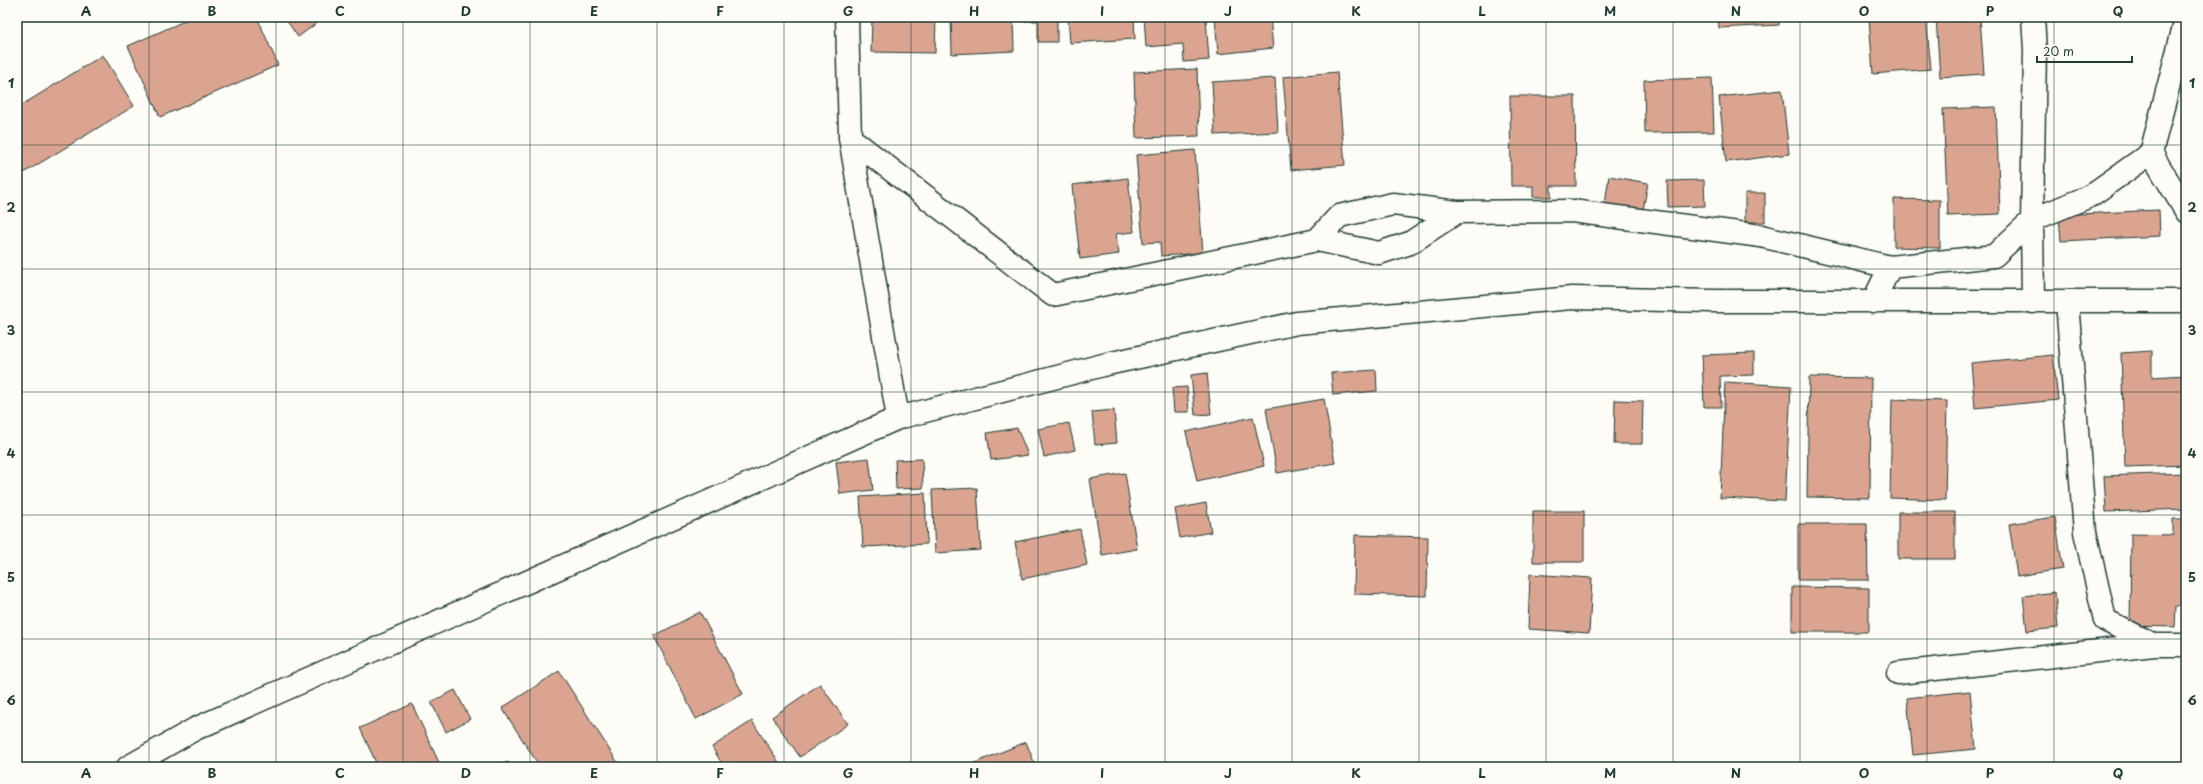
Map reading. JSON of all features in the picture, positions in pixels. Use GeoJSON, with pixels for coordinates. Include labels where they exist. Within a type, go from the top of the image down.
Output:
{"type":"FeatureCollection","features":[{"type":"Feature","properties":{"kind":"street"},"geometry":{"type":"LineString","coordinates":[[847,17],[850,138],[898,418]]}},
{"type":"Feature","properties":{"kind":"street"},"geometry":{"type":"LineString","coordinates":[[2033,17],[2035,50],[2032,220],[2033,302]]}},
{"type":"Feature","properties":{"kind":"street"},"geometry":{"type":"LineString","coordinates":[[1317,240],[1339,216],[1393,204],[1457,212],[1572,210],[1761,236],[1890,267],[1994,256],[2032,220],[2090,196],[2151,153],[2186,19]]}},
{"type":"Feature","properties":{"kind":"street"},"geometry":{"type":"LineString","coordinates":[[850,138],[1053,295],[1317,240],[1378,253],[1410,243],[1457,212]]}},
{"type":"Feature","properties":{"kind":"street"},"geometry":{"type":"LineString","coordinates":[[2151,153],[2186,211]]}},
{"type":"Feature","properties":{"kind":"street"},"geometry":{"type":"LineString","coordinates":[[1873,302],[1890,267]]}},
{"type":"Feature","properties":{"kind":"street"},"geometry":{"type":"LineString","coordinates":[[128,767],[195,730],[898,418],[1107,364],[1297,323],[1572,298],[1873,302],[2186,301]]}},
{"type":"Feature","properties":{"kind":"street"},"geometry":{"type":"LineString","coordinates":[[2067,302],[2085,532],[2105,620],[2154,645]]}},
{"type":"Feature","properties":{"kind":"street"},"geometry":{"type":"LineString","coordinates":[[1898,673],[2154,645],[2186,645]]}},
{"type":"Feature","properties":{"kind":"building"},"geometry":{"type":"Polygon","coordinates":[[[193,17],[257,17],[278,65],[160,117],[128,46],[193,17]]]}},
{"type":"Feature","properties":{"kind":"building"},"geometry":{"type":"Polygon","coordinates":[[[284,17],[325,17],[298,37],[284,17]]]}},
{"type":"Feature","properties":{"kind":"building"},"geometry":{"type":"Polygon","coordinates":[[[872,17],[936,17],[935,53],[871,52],[872,17]]]}},
{"type":"Feature","properties":{"kind":"building"},"geometry":{"type":"Polygon","coordinates":[[[951,17],[1013,17],[1014,51],[952,54],[951,17]]]}},
{"type":"Feature","properties":{"kind":"building"},"geometry":{"type":"Polygon","coordinates":[[[1024,17],[1057,17],[1057,42],[1038,42],[1038,21],[1024,21],[1024,17]]]}},
{"type":"Feature","properties":{"kind":"building"},"geometry":{"type":"Polygon","coordinates":[[[1068,17],[1134,17],[1135,39],[1070,43],[1068,17]]]}},
{"type":"Feature","properties":{"kind":"building"},"geometry":{"type":"Polygon","coordinates":[[[1144,17],[1206,18],[1209,60],[1184,62],[1183,44],[1146,47],[1144,17]]]}},
{"type":"Feature","properties":{"kind":"building"},"geometry":{"type":"Polygon","coordinates":[[[1215,17],[1270,17],[1273,48],[1218,54],[1215,17]]]}},
{"type":"Feature","properties":{"kind":"building"},"geometry":{"type":"Polygon","coordinates":[[[1718,17],[1779,17],[1779,25],[1719,28],[1718,17]]]}},
{"type":"Feature","properties":{"kind":"building"},"geometry":{"type":"Polygon","coordinates":[[[1869,17],[1926,17],[1931,69],[1873,74],[1869,17]]]}},
{"type":"Feature","properties":{"kind":"building"},"geometry":{"type":"Polygon","coordinates":[[[1936,17],[1980,17],[1984,74],[1940,77],[1936,17]]]}},
{"type":"Feature","properties":{"kind":"building"},"geometry":{"type":"Polygon","coordinates":[[[103,55],[134,106],[17,177],[17,108],[103,55]]]}},
{"type":"Feature","properties":{"kind":"building"},"geometry":{"type":"Polygon","coordinates":[[[1197,69],[1199,136],[1136,138],[1134,72],[1197,69]]]}},
{"type":"Feature","properties":{"kind":"building"},"geometry":{"type":"Polygon","coordinates":[[[1337,72],[1345,165],[1291,170],[1283,77],[1337,72]]]}},
{"type":"Feature","properties":{"kind":"building"},"geometry":{"type":"Polygon","coordinates":[[[1275,78],[1278,132],[1215,135],[1212,82],[1275,78]]]}},
{"type":"Feature","properties":{"kind":"building"},"geometry":{"type":"Polygon","coordinates":[[[1712,78],[1714,132],[1645,133],[1644,80],[1712,78]]]}},
{"type":"Feature","properties":{"kind":"building"},"geometry":{"type":"Polygon","coordinates":[[[1782,90],[1789,154],[1726,162],[1719,97],[1782,90]]]}},
{"type":"Feature","properties":{"kind":"building"},"geometry":{"type":"Polygon","coordinates":[[[1510,96],[1575,96],[1576,186],[1551,186],[1551,197],[1533,197],[1533,186],[1511,186],[1510,96]]]}},
{"type":"Feature","properties":{"kind":"building"},"geometry":{"type":"Polygon","coordinates":[[[1996,107],[2000,214],[1948,216],[1943,109],[1996,107]]]}},
{"type":"Feature","properties":{"kind":"building"},"geometry":{"type":"Polygon","coordinates":[[[1195,150],[1203,253],[1161,256],[1160,242],[1143,243],[1136,155],[1195,150]]]}},
{"type":"Feature","properties":{"kind":"building"},"geometry":{"type":"Polygon","coordinates":[[[1609,176],[1648,183],[1643,210],[1605,204],[1609,176]]]}},
{"type":"Feature","properties":{"kind":"building"},"geometry":{"type":"Polygon","coordinates":[[[1128,178],[1134,232],[1116,234],[1119,254],[1080,259],[1072,185],[1128,178]]]}},
{"type":"Feature","properties":{"kind":"building"},"geometry":{"type":"Polygon","coordinates":[[[1704,180],[1705,206],[1668,207],[1667,181],[1704,180]]]}},
{"type":"Feature","properties":{"kind":"building"},"geometry":{"type":"Polygon","coordinates":[[[1745,193],[1765,193],[1765,222],[1745,222],[1745,193]]]}},
{"type":"Feature","properties":{"kind":"building"},"geometry":{"type":"Polygon","coordinates":[[[1894,199],[1940,200],[1940,248],[1894,247],[1894,199]]]}},
{"type":"Feature","properties":{"kind":"building"},"geometry":{"type":"Polygon","coordinates":[[[2159,210],[2160,236],[2061,241],[2059,215],[2159,210]]]}},
{"type":"Feature","properties":{"kind":"building"},"geometry":{"type":"Polygon","coordinates":[[[2152,351],[2152,377],[2186,375],[2186,465],[2125,467],[2121,353],[2152,351]]]}},
{"type":"Feature","properties":{"kind":"building"},"geometry":{"type":"Polygon","coordinates":[[[1754,353],[1754,375],[1720,376],[1721,407],[1704,407],[1702,355],[1754,353]]]}},
{"type":"Feature","properties":{"kind":"building"},"geometry":{"type":"Polygon","coordinates":[[[2053,355],[2058,400],[1975,408],[1971,363],[2053,355]]]}},
{"type":"Feature","properties":{"kind":"building"},"geometry":{"type":"Polygon","coordinates":[[[1376,370],[1377,391],[1333,395],[1331,373],[1376,370]]]}},
{"type":"Feature","properties":{"kind":"building"},"geometry":{"type":"Polygon","coordinates":[[[1207,373],[1211,414],[1195,415],[1191,375],[1207,373]]]}},
{"type":"Feature","properties":{"kind":"building"},"geometry":{"type":"Polygon","coordinates":[[[1809,377],[1871,378],[1870,498],[1807,497],[1809,377]]]}},
{"type":"Feature","properties":{"kind":"building"},"geometry":{"type":"Polygon","coordinates":[[[1725,382],[1791,386],[1785,501],[1720,498],[1725,382]]]}},
{"type":"Feature","properties":{"kind":"building"},"geometry":{"type":"Polygon","coordinates":[[[1187,387],[1189,412],[1174,412],[1172,388],[1187,387]]]}},
{"type":"Feature","properties":{"kind":"building"},"geometry":{"type":"Polygon","coordinates":[[[1324,399],[1335,463],[1277,473],[1266,409],[1324,399]]]}},
{"type":"Feature","properties":{"kind":"building"},"geometry":{"type":"Polygon","coordinates":[[[1892,399],[1947,401],[1945,500],[1890,498],[1892,399]]]}},
{"type":"Feature","properties":{"kind":"building"},"geometry":{"type":"Polygon","coordinates":[[[1615,400],[1643,401],[1642,444],[1614,444],[1615,400]]]}},
{"type":"Feature","properties":{"kind":"building"},"geometry":{"type":"Polygon","coordinates":[[[1114,410],[1117,443],[1095,445],[1092,412],[1114,410]]]}},
{"type":"Feature","properties":{"kind":"building"},"geometry":{"type":"Polygon","coordinates":[[[1253,417],[1264,466],[1197,481],[1186,432],[1253,417]]]}},
{"type":"Feature","properties":{"kind":"building"},"geometry":{"type":"Polygon","coordinates":[[[1069,423],[1075,450],[1044,457],[1038,429],[1069,423]]]}},
{"type":"Feature","properties":{"kind":"building"},"geometry":{"type":"Polygon","coordinates":[[[1017,428],[1028,455],[991,460],[987,433],[1017,428]]]}},
{"type":"Feature","properties":{"kind":"building"},"geometry":{"type":"Polygon","coordinates":[[[869,458],[873,490],[840,494],[836,462],[869,458]]]}},
{"type":"Feature","properties":{"kind":"building"},"geometry":{"type":"Polygon","coordinates":[[[922,459],[923,488],[896,489],[895,460],[922,459]]]}},
{"type":"Feature","properties":{"kind":"building"},"geometry":{"type":"Polygon","coordinates":[[[1125,473],[1137,549],[1102,555],[1090,479],[1125,473]]]}},
{"type":"Feature","properties":{"kind":"building"},"geometry":{"type":"Polygon","coordinates":[[[2186,473],[2186,509],[2106,512],[2104,476],[2186,473]]]}},
{"type":"Feature","properties":{"kind":"building"},"geometry":{"type":"Polygon","coordinates":[[[977,488],[981,550],[935,553],[932,490],[977,488]]]}},
{"type":"Feature","properties":{"kind":"building"},"geometry":{"type":"Polygon","coordinates":[[[925,493],[927,544],[863,547],[860,497],[925,493]]]}},
{"type":"Feature","properties":{"kind":"building"},"geometry":{"type":"Polygon","coordinates":[[[1206,503],[1211,532],[1180,538],[1175,509],[1206,503]]]}},
{"type":"Feature","properties":{"kind":"building"},"geometry":{"type":"Polygon","coordinates":[[[1533,511],[1584,511],[1584,562],[1533,562],[1533,511]]]}},
{"type":"Feature","properties":{"kind":"building"},"geometry":{"type":"Polygon","coordinates":[[[1898,512],[1955,512],[1955,559],[1898,559],[1898,512]]]}},
{"type":"Feature","properties":{"kind":"building"},"geometry":{"type":"Polygon","coordinates":[[[2055,517],[2063,569],[2017,576],[2009,524],[2055,517]]]}},
{"type":"Feature","properties":{"kind":"building"},"geometry":{"type":"Polygon","coordinates":[[[2173,519],[2186,519],[2186,606],[2176,606],[2175,627],[2130,626],[2131,534],[2173,535],[2173,519]]]}},
{"type":"Feature","properties":{"kind":"building"},"geometry":{"type":"Polygon","coordinates":[[[1798,524],[1867,524],[1868,580],[1798,580],[1798,524]]]}},
{"type":"Feature","properties":{"kind":"building"},"geometry":{"type":"Polygon","coordinates":[[[1080,529],[1087,565],[1022,579],[1015,542],[1080,529]]]}},
{"type":"Feature","properties":{"kind":"building"},"geometry":{"type":"Polygon","coordinates":[[[1355,535],[1428,537],[1427,596],[1354,594],[1355,535]]]}},
{"type":"Feature","properties":{"kind":"building"},"geometry":{"type":"Polygon","coordinates":[[[1530,574],[1592,578],[1589,633],[1528,629],[1530,574]]]}},
{"type":"Feature","properties":{"kind":"building"},"geometry":{"type":"Polygon","coordinates":[[[1792,587],[1869,588],[1869,632],[1792,632],[1792,587]]]}},
{"type":"Feature","properties":{"kind":"building"},"geometry":{"type":"Polygon","coordinates":[[[2055,592],[2058,628],[2027,631],[2023,596],[2055,592]]]}},
{"type":"Feature","properties":{"kind":"building"},"geometry":{"type":"Polygon","coordinates":[[[700,612],[743,694],[696,719],[654,636],[700,612]]]}},
{"type":"Feature","properties":{"kind":"building"},"geometry":{"type":"Polygon","coordinates":[[[559,671],[618,763],[613,767],[540,767],[502,708],[559,671]]]}},
{"type":"Feature","properties":{"kind":"building"},"geometry":{"type":"Polygon","coordinates":[[[820,684],[848,724],[800,757],[772,717],[820,684]]]}},
{"type":"Feature","properties":{"kind":"building"},"geometry":{"type":"Polygon","coordinates":[[[455,690],[470,719],[446,732],[431,702],[455,690]]]}},
{"type":"Feature","properties":{"kind":"building"},"geometry":{"type":"Polygon","coordinates":[[[1970,691],[1976,749],[1913,755],[1907,698],[1970,691]]]}},
{"type":"Feature","properties":{"kind":"building"},"geometry":{"type":"Polygon","coordinates":[[[412,704],[441,767],[378,767],[360,728],[412,704]]]}},
{"type":"Feature","properties":{"kind":"building"},"geometry":{"type":"Polygon","coordinates":[[[752,721],[782,767],[724,767],[712,747],[752,721]]]}},
{"type":"Feature","properties":{"kind":"building"},"geometry":{"type":"Polygon","coordinates":[[[1026,742],[1036,767],[974,767],[972,764],[1026,742]]]}},
{"type":"Feature","properties":{"kind":"building"},"geometry":{"type":"Polygon","coordinates":[[[508,762],[510,767],[494,767],[508,762]]]}}]}
